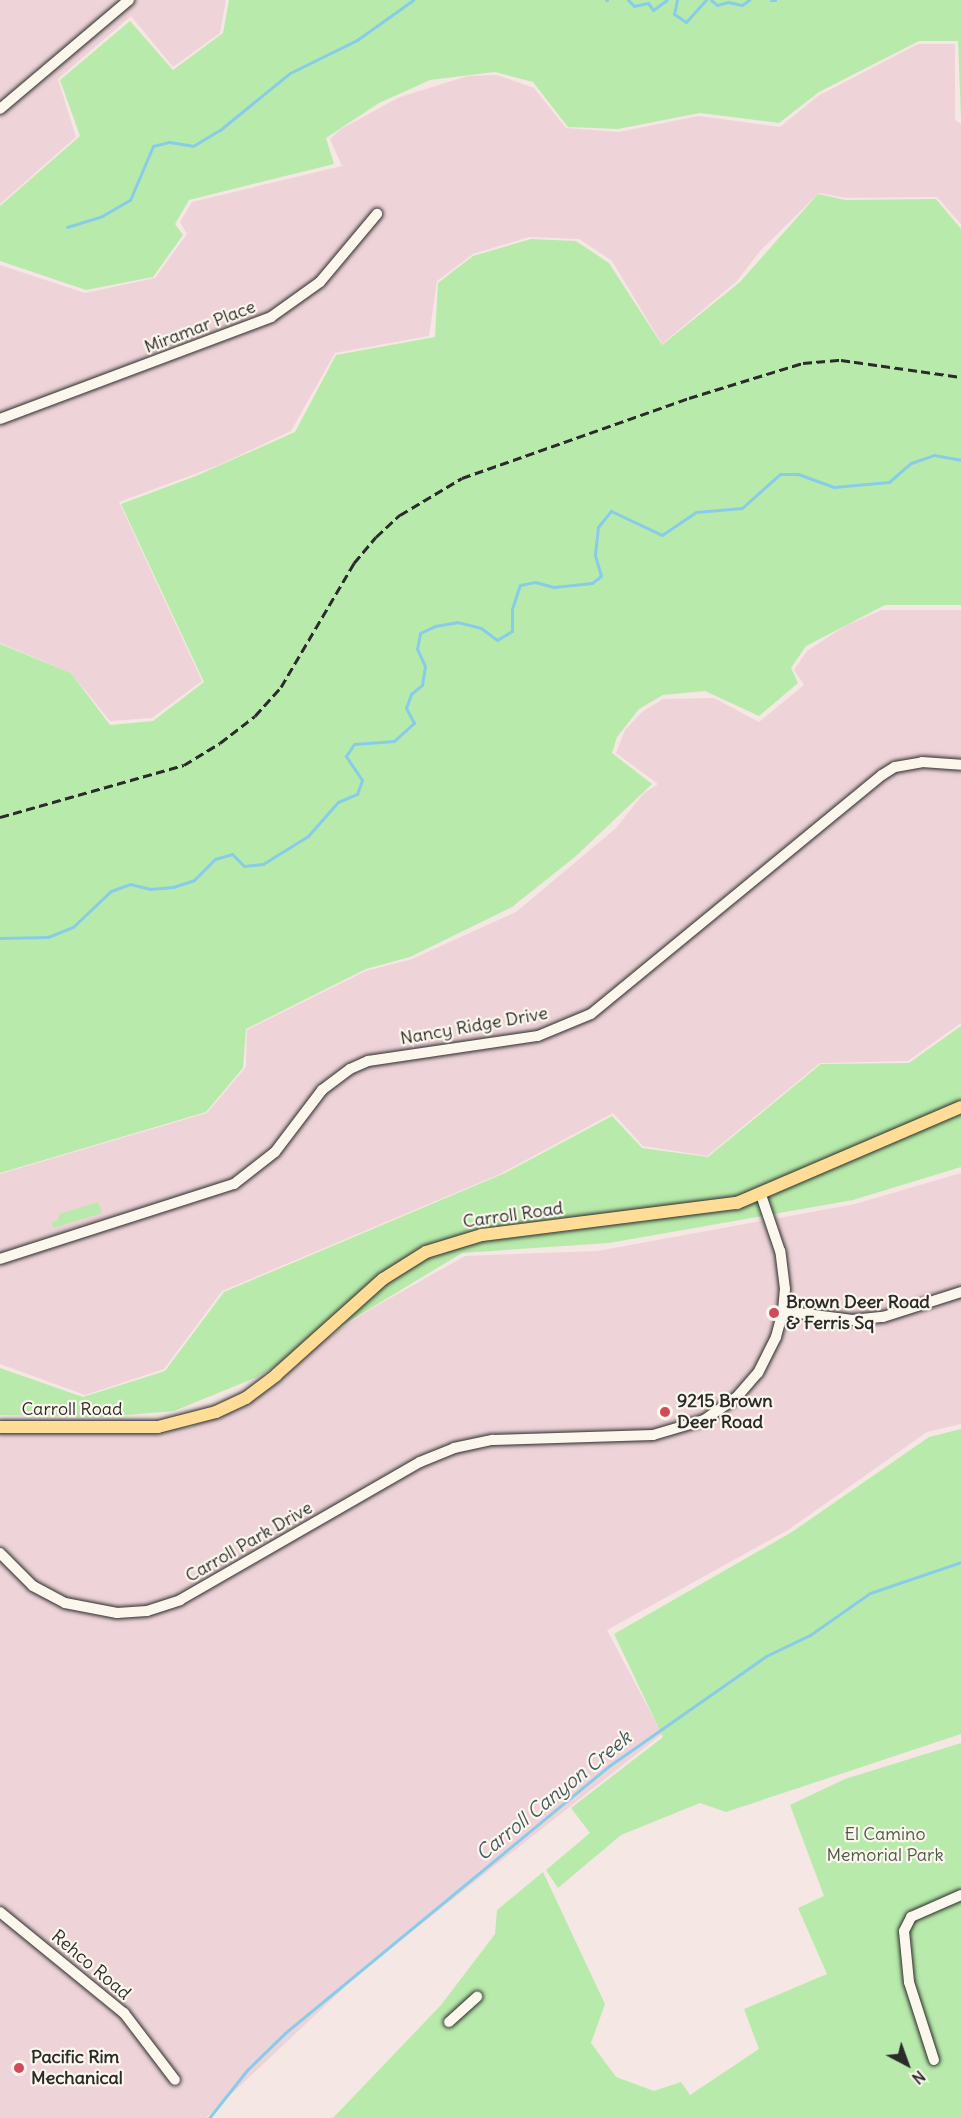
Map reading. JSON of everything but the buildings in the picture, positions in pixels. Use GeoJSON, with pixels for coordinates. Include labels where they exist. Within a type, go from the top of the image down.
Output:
{"type":"FeatureCollection","features":[{"type":"Feature","properties":{"kind":"main road","name":"Carroll Road"},"geometry":{"type":"LineString","coordinates":[[0,1427],[158,1427],[216,1412],[246,1398],[276,1375],[383,1279],[426,1252],[482,1235],[714,1209],[761,1195],[961,1107]]}},
{"type":"Feature","properties":{"kind":"street"},"geometry":{"type":"LineString","coordinates":[[0,109],[129,0]]}},
{"type":"Feature","properties":{"kind":"street","name":"Miramar Place"},"geometry":{"type":"LineString","coordinates":[[0,419],[271,317],[320,282],[377,214]]}},
{"type":"Feature","properties":{"kind":"street","name":"Nancy Ridge Drive"},"geometry":{"type":"LineString","coordinates":[[0,1258],[234,1184],[275,1152],[322,1090],[350,1069],[379,1059],[538,1036],[591,1014],[882,775],[895,767],[922,762],[961,765]]}},
{"type":"Feature","properties":{"kind":"street","name":"Carroll Park Drive"},"geometry":{"type":"LineString","coordinates":[[0,1553],[33,1586],[65,1603],[117,1613],[147,1611],[180,1600],[420,1462],[454,1448],[518,1439],[653,1435],[704,1420],[736,1398],[758,1373],[776,1337],[783,1311],[785,1289],[780,1251],[761,1195]]}},
{"type":"Feature","properties":{"kind":"street"},"geometry":{"type":"LineString","coordinates":[[783,1311],[852,1320],[883,1317],[961,1292]]}},
{"type":"Feature","properties":{"kind":"street"},"geometry":{"type":"LineString","coordinates":[[934,2060],[909,1982],[904,1930],[911,1917],[961,1895]]}},
{"type":"Feature","properties":{"kind":"street","name":"Rehco Road"},"geometry":{"type":"LineString","coordinates":[[0,1912],[124,2013],[175,2080]]}},
{"type":"Feature","properties":{"kind":"street"},"geometry":{"type":"LineString","coordinates":[[449,2022],[477,1997]]}},
{"type":"Feature","properties":{"kind":"shaded area"},"geometry":{"type":"Polygon","coordinates":[[[0,0],[226,0],[220,33],[173,67],[131,16],[58,79],[76,137],[0,204],[0,0]]]}},
{"type":"Feature","properties":{"kind":"shaded area"},"geometry":{"type":"Polygon","coordinates":[[[918,44],[955,44],[955,120],[961,124],[961,224],[937,197],[846,198],[819,193],[760,251],[737,281],[662,344],[612,261],[579,239],[529,237],[473,254],[437,281],[429,336],[335,353],[291,431],[219,465],[119,502],[202,681],[152,718],[110,721],[71,673],[0,643],[0,265],[85,293],[155,278],[187,234],[180,222],[192,202],[342,166],[330,139],[341,129],[400,97],[468,76],[497,75],[534,88],[566,128],[619,132],[698,116],[780,127],[818,96],[918,44]]]}},
{"type":"Feature","properties":{"kind":"shaded area"},"geometry":{"type":"Polygon","coordinates":[[[882,610],[961,610],[961,1023],[908,1061],[820,1063],[707,1156],[643,1146],[613,1113],[500,1174],[222,1291],[164,1369],[85,1395],[0,1364],[0,1174],[207,1113],[246,1067],[247,1030],[366,971],[412,959],[516,912],[615,829],[644,793],[658,784],[616,753],[625,730],[642,712],[663,699],[714,698],[759,722],[804,685],[794,670],[807,651],[845,626],[882,610]]]}},
{"type":"Feature","properties":{"kind":"shaded area"},"geometry":{"type":"Polygon","coordinates":[[[961,1173],[961,1424],[927,1432],[788,1530],[607,1630],[662,1734],[364,1969],[206,2118],[0,2118],[0,1428],[70,1432],[192,1427],[371,1309],[465,1256],[597,1251],[855,1204],[961,1173]]]}},
{"type":"Feature","properties":{"kind":"green space"},"geometry":{"type":"Polygon","coordinates":[[[229,0],[961,0],[961,119],[958,41],[919,41],[819,92],[779,123],[700,113],[618,129],[568,127],[533,82],[495,72],[430,80],[379,103],[326,138],[334,164],[189,200],[175,224],[183,235],[153,277],[86,290],[0,261],[0,206],[80,136],[60,80],[130,21],[173,70],[223,33],[229,0]]]}},
{"type":"Feature","properties":{"kind":"green space"},"geometry":{"type":"Polygon","coordinates":[[[818,194],[845,200],[936,199],[961,229],[961,605],[885,605],[806,646],[791,668],[798,683],[759,716],[705,691],[663,695],[639,709],[617,737],[612,753],[652,784],[576,856],[512,907],[410,957],[366,969],[246,1029],[243,1068],[206,1112],[0,1173],[0,644],[71,673],[110,725],[153,721],[204,682],[121,504],[196,476],[295,432],[336,355],[435,337],[438,283],[473,256],[531,239],[576,241],[609,263],[662,345],[740,282],[818,194]]]}},
{"type":"Feature","properties":{"kind":"green space"},"geometry":{"type":"Polygon","coordinates":[[[961,1026],[961,1167],[853,1200],[609,1243],[462,1253],[257,1377],[174,1411],[102,1417],[0,1415],[0,1368],[83,1397],[165,1371],[224,1292],[505,1173],[612,1116],[642,1148],[708,1157],[821,1064],[909,1063],[961,1026]]]}},
{"type":"Feature","properties":{"kind":"green space"},"geometry":{"type":"Polygon","coordinates":[[[98,1202],[102,1213],[53,1228],[52,1222],[58,1220],[59,1214],[98,1202]]]}},
{"type":"Feature","properties":{"kind":"green space"},"geometry":{"type":"Polygon","coordinates":[[[961,1429],[961,1734],[726,1812],[700,1803],[621,1835],[558,1888],[546,1870],[590,1833],[571,1808],[663,1737],[614,1634],[792,1532],[929,1437],[961,1429]]]}},
{"type":"Feature","properties":{"kind":"green space","name":"El Camino Memorial Park"},"geometry":{"type":"Polygon","coordinates":[[[961,1743],[961,2118],[333,2118],[441,2005],[495,1934],[497,1910],[543,1872],[605,2004],[591,2043],[616,2077],[654,2091],[681,2082],[690,2095],[759,2049],[744,2009],[827,1974],[798,1908],[824,1896],[790,1805],[845,1779],[961,1743]]]}},
{"type":"Feature","properties":{"kind":"waterway"},"geometry":{"type":"LineString","coordinates":[[67,227],[102,216],[130,200],[153,146],[169,142],[193,146],[220,130],[290,73],[357,40],[413,0]]}},
{"type":"Feature","properties":{"kind":"waterway"},"geometry":{"type":"LineString","coordinates":[[628,0],[634,6],[648,3],[653,10],[667,0]]}},
{"type":"Feature","properties":{"kind":"waterway"},"geometry":{"type":"LineString","coordinates":[[677,0],[674,14],[686,22],[706,0]]}},
{"type":"Feature","properties":{"kind":"waterway"},"geometry":{"type":"LineString","coordinates":[[711,0],[717,5],[728,2],[742,5],[749,0]]}},
{"type":"Feature","properties":{"kind":"waterway"},"geometry":{"type":"LineString","coordinates":[[0,938],[48,937],[73,927],[111,891],[130,884],[150,889],[173,887],[194,880],[215,859],[232,854],[244,866],[263,864],[308,836],[338,802],[357,794],[362,780],[346,756],[354,744],[394,741],[414,723],[406,708],[411,694],[422,685],[425,666],[417,649],[420,633],[435,626],[457,622],[481,628],[497,640],[512,631],[512,609],[520,585],[535,582],[554,587],[592,583],[601,576],[595,555],[598,527],[611,511],[662,535],[696,512],[742,508],[780,474],[798,474],[834,487],[889,482],[911,463],[934,455],[961,460]]}},
{"type":"Feature","properties":{"kind":"waterway","name":"Carroll Canyon Creek"},"geometry":{"type":"LineString","coordinates":[[209,2118],[247,2070],[285,2033],[609,1766],[766,1656],[810,1635],[870,1593],[961,1562]]}},
{"type":"Feature","properties":{"kind":"railway"},"geometry":{"type":"LineString","coordinates":[[0,817],[184,765],[220,743],[255,716],[281,687],[354,563],[376,537],[400,515],[462,478],[689,398],[803,363],[841,360],[961,377]]}},
{"type":"Feature","properties":{"kind":"place","name":"Brown Deer Road & Ferris Sq"},"geometry":{"type":"Point","coordinates":[774,1313]}},
{"type":"Feature","properties":{"kind":"place","name":"9215 Brown Deer Road"},"geometry":{"type":"Point","coordinates":[665,1412]}},
{"type":"Feature","properties":{"kind":"place","name":"Pacific Rim Mechanical"},"geometry":{"type":"Point","coordinates":[19,2068]}}]}
